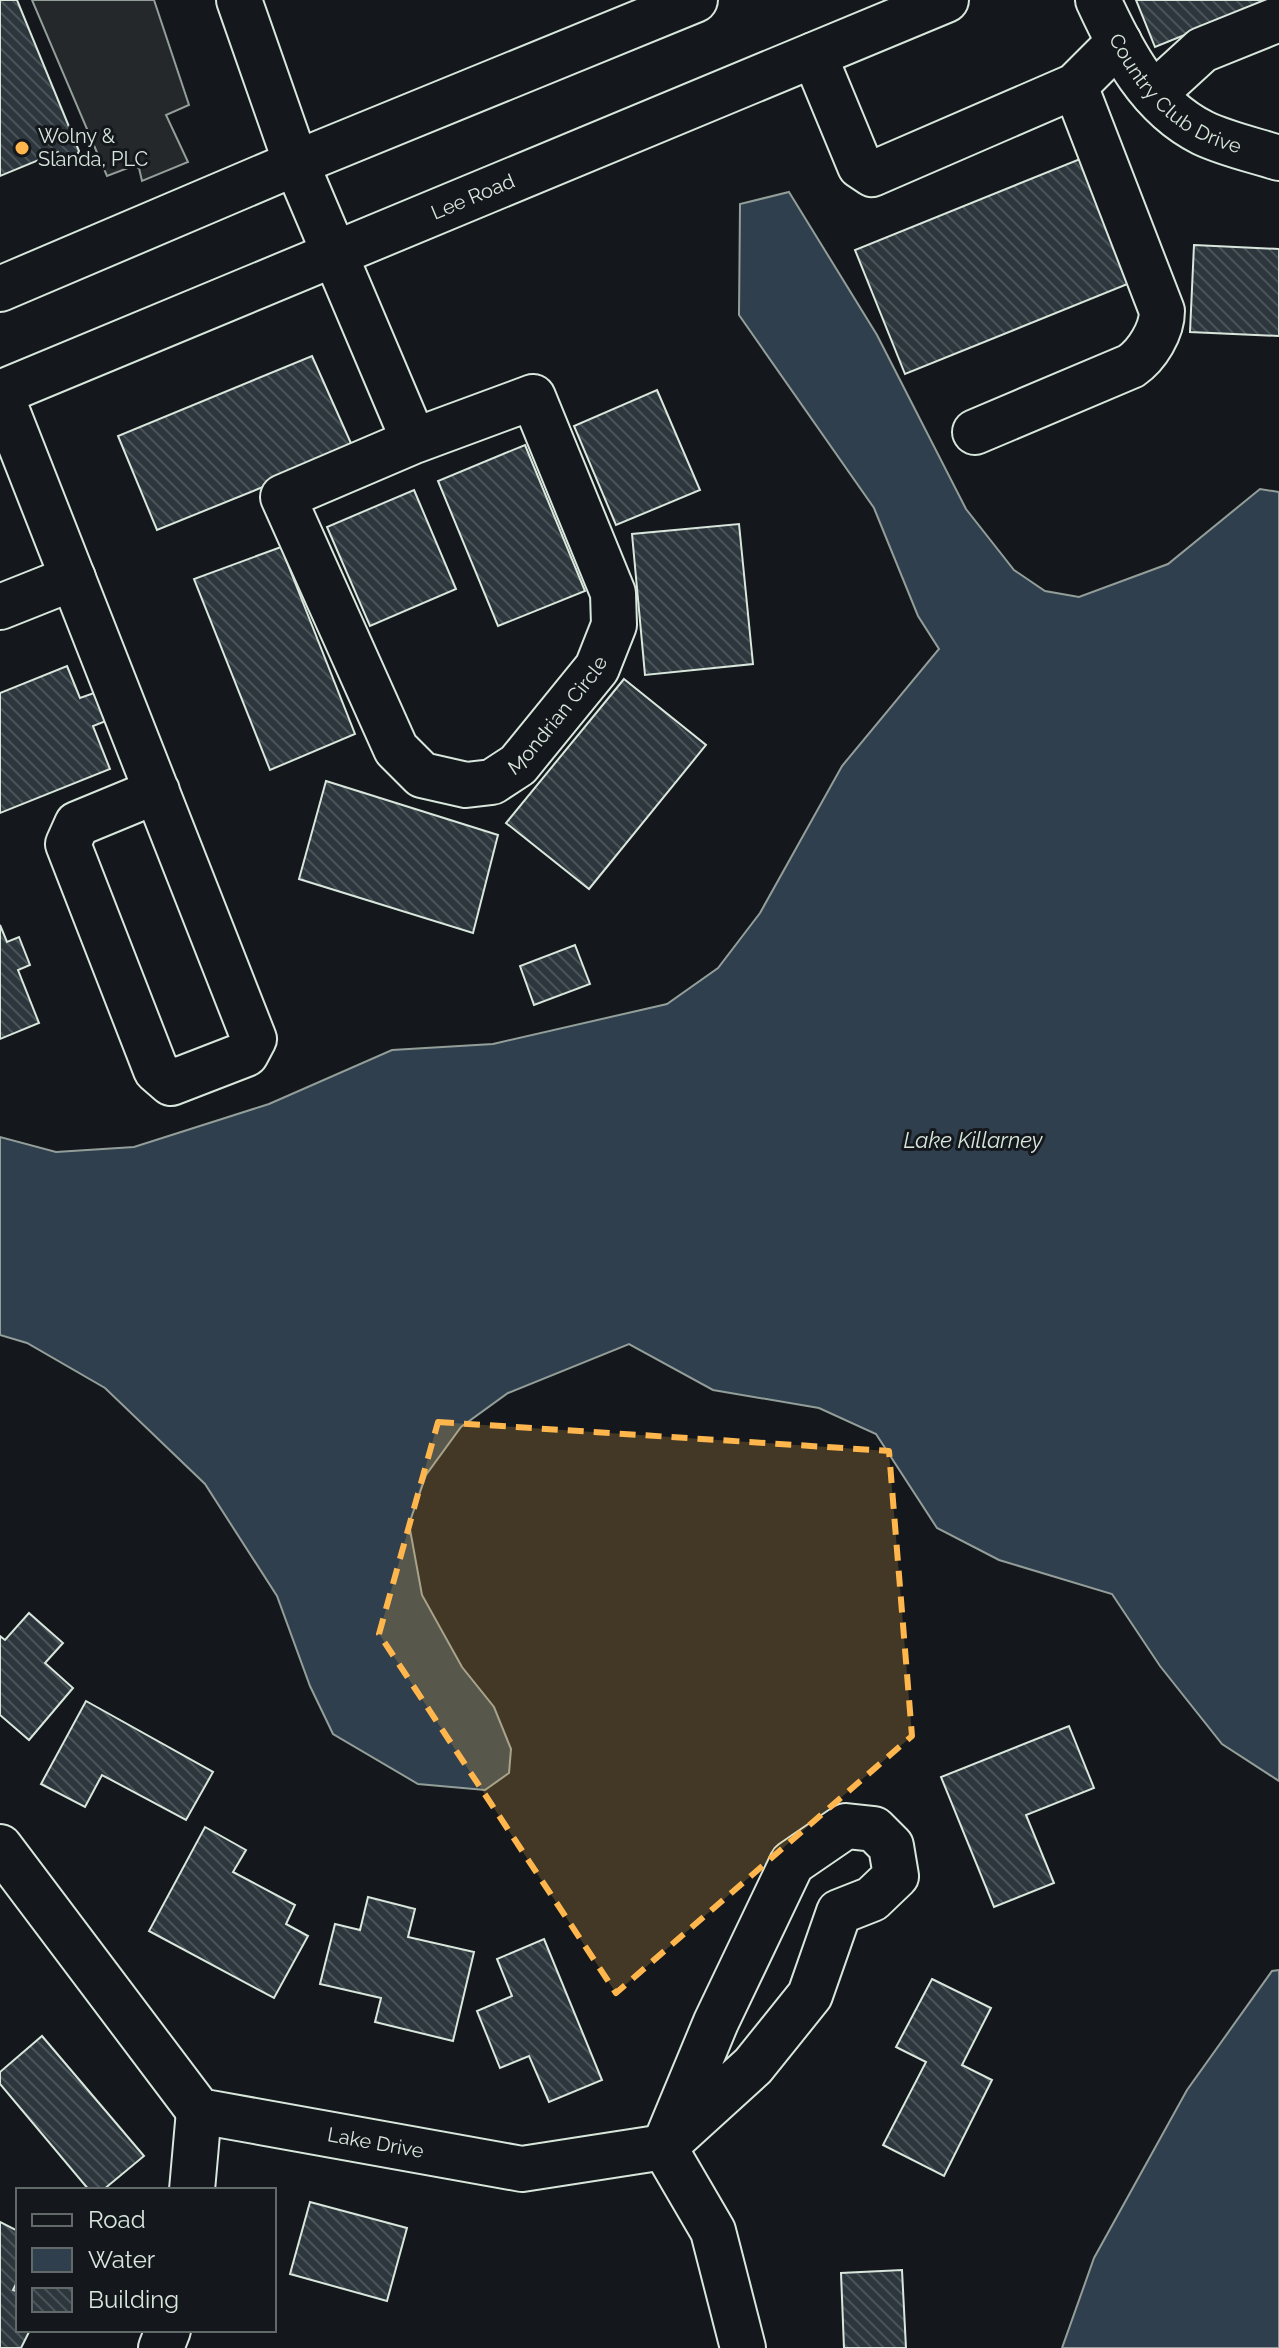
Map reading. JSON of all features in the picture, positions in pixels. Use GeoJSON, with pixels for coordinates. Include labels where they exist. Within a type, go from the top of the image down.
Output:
{"type":"FeatureCollection","features":[{"type":"Feature","properties":{"kind":"main road"},"geometry":{"type":"LineString","coordinates":[[239,0],[296,163],[414,441]]}},
{"type":"Feature","properties":{"kind":"main road"},"geometry":{"type":"LineString","coordinates":[[0,289],[296,163],[695,0]]}},
{"type":"Feature","properties":{"kind":"main road","name":"Lee Road"},"geometry":{"type":"LineString","coordinates":[[0,393],[946,0]]}},
{"type":"Feature","properties":{"kind":"main road","name":"Country Club Drive"},"geometry":{"type":"LineString","coordinates":[[1098,0],[1140,79],[1169,111],[1204,133],[1279,158]]}},
{"type":"Feature","properties":{"kind":"main road"},"geometry":{"type":"LineString","coordinates":[[1154,94],[1202,50],[1279,19]]}},
{"type":"Feature","properties":{"kind":"main road"},"geometry":{"type":"LineString","coordinates":[[814,55],[860,166],[872,174],[1075,86],[1119,42]]}},
{"type":"Feature","properties":{"kind":"main road"},"geometry":{"type":"LineString","coordinates":[[975,432],[1131,366],[1143,357],[1162,320],[1162,311],[1075,86]]}},
{"type":"Feature","properties":{"kind":"main road"},"geometry":{"type":"LineString","coordinates":[[0,393],[16,480],[73,578],[157,791],[254,1039],[246,1054],[171,1083],[156,1070],[68,844],[77,824],[157,791]]}},
{"type":"Feature","properties":{"kind":"main road","name":"Mondrian Circle"},"geometry":{"type":"LineString","coordinates":[[533,397],[613,593],[614,625],[597,668],[518,765],[492,782],[466,785],[422,775],[396,749],[283,497],[414,441],[533,397]]}},
{"type":"Feature","properties":{"kind":"main road"},"geometry":{"type":"LineString","coordinates":[[0,607],[73,578]]}},
{"type":"Feature","properties":{"kind":"main road"},"geometry":{"type":"LineString","coordinates":[[846,1826],[874,1829],[891,1846],[896,1876],[872,1899],[839,1912],[810,1995],[753,2066],[664,2147],[716,2022],[792,1863],[846,1826]]}},
{"type":"Feature","properties":{"kind":"main road"},"geometry":{"type":"LineString","coordinates":[[0,1847],[199,2111],[192,2188]]}},
{"type":"Feature","properties":{"kind":"main road","name":"Lake Drive"},"geometry":{"type":"LineString","coordinates":[[199,2111],[522,2169],[664,2147]]}},
{"type":"Feature","properties":{"kind":"main road"},"geometry":{"type":"LineString","coordinates":[[664,2147],[713,2231],[743,2348]]}},
{"type":"Feature","properties":{"kind":"highlighted area"},"geometry":{"type":"Polygon","coordinates":[[[438,1422],[889,1451],[912,1736],[616,1993],[379,1634],[438,1422]]]}},
{"type":"Feature","properties":{"kind":"shaded area"},"geometry":{"type":"Polygon","coordinates":[[[32,0],[154,0],[189,105],[166,115],[188,162],[142,181],[139,168],[133,166],[107,176],[32,0]]]}},
{"type":"Feature","properties":{"kind":"water","name":"Lake Killarney"},"geometry":{"type":"Polygon","coordinates":[[[789,192],[877,335],[966,509],[1014,570],[1045,591],[1079,597],[1168,564],[1260,489],[1279,492],[1279,1781],[1222,1744],[1160,1666],[1112,1594],[999,1560],[937,1528],[876,1434],[819,1408],[713,1390],[629,1344],[508,1393],[461,1427],[426,1475],[409,1524],[422,1595],[462,1667],[494,1707],[511,1749],[509,1773],[485,1790],[418,1784],[333,1734],[310,1686],[277,1596],[205,1484],[105,1388],[27,1343],[0,1335],[0,1137],[56,1152],[134,1147],[269,1104],[392,1050],[493,1044],[667,1004],[718,968],[760,913],[842,766],[939,649],[918,616],[874,508],[739,315],[740,204],[789,192]]]}},
{"type":"Feature","properties":{"kind":"water"},"geometry":{"type":"Polygon","coordinates":[[[1279,1970],[1279,2348],[1062,2348],[1094,2258],[1187,2090],[1272,1971],[1279,1970]]]}},
{"type":"Feature","properties":{"kind":"building"},"geometry":{"type":"Polygon","coordinates":[[[0,0],[17,0],[79,151],[76,157],[67,161],[58,152],[0,176],[0,0]]]}},
{"type":"Feature","properties":{"kind":"building"},"geometry":{"type":"Polygon","coordinates":[[[1136,0],[1271,0],[1155,47],[1136,0]]]}},
{"type":"Feature","properties":{"kind":"building"},"geometry":{"type":"Polygon","coordinates":[[[1085,157],[1135,281],[905,374],[855,250],[1085,157]]]}},
{"type":"Feature","properties":{"kind":"building"},"geometry":{"type":"Polygon","coordinates":[[[1194,245],[1279,249],[1279,336],[1190,332],[1194,245]]]}},
{"type":"Feature","properties":{"kind":"building"},"geometry":{"type":"Polygon","coordinates":[[[312,356],[354,450],[157,530],[118,436],[312,356]]]}},
{"type":"Feature","properties":{"kind":"building"},"geometry":{"type":"Polygon","coordinates":[[[657,390],[700,490],[616,525],[574,426],[657,390]]]}},
{"type":"Feature","properties":{"kind":"building"},"geometry":{"type":"Polygon","coordinates":[[[525,445],[585,591],[498,626],[438,481],[525,445]]]}},
{"type":"Feature","properties":{"kind":"building"},"geometry":{"type":"Polygon","coordinates":[[[414,490],[456,589],[370,626],[327,527],[414,490]]]}},
{"type":"Feature","properties":{"kind":"building"},"geometry":{"type":"Polygon","coordinates":[[[739,524],[753,664],[645,675],[632,534],[739,524]]]}},
{"type":"Feature","properties":{"kind":"building"},"geometry":{"type":"Polygon","coordinates":[[[281,547],[355,734],[270,770],[194,579],[281,547]]]}},
{"type":"Feature","properties":{"kind":"building"},"geometry":{"type":"Polygon","coordinates":[[[67,666],[80,698],[94,693],[106,721],[93,726],[110,769],[0,813],[0,693],[67,666]]]}},
{"type":"Feature","properties":{"kind":"building"},"geometry":{"type":"Polygon","coordinates":[[[624,679],[706,745],[589,889],[506,823],[624,679]]]}},
{"type":"Feature","properties":{"kind":"building"},"geometry":{"type":"Polygon","coordinates":[[[326,781],[498,835],[473,933],[299,879],[326,781]]]}},
{"type":"Feature","properties":{"kind":"building"},"geometry":{"type":"Polygon","coordinates":[[[0,925],[7,942],[19,937],[30,965],[18,970],[39,1023],[0,1039],[0,925]]]}},
{"type":"Feature","properties":{"kind":"building"},"geometry":{"type":"Polygon","coordinates":[[[575,945],[590,984],[534,1005],[520,966],[575,945]]]}},
{"type":"Feature","properties":{"kind":"building"},"geometry":{"type":"Polygon","coordinates":[[[29,1613],[63,1643],[45,1663],[73,1688],[29,1740],[0,1715],[0,1636],[5,1640],[29,1613]]]}},
{"type":"Feature","properties":{"kind":"building"},"geometry":{"type":"Polygon","coordinates":[[[86,1701],[213,1772],[186,1820],[102,1775],[85,1807],[41,1784],[86,1701]]]}},
{"type":"Feature","properties":{"kind":"building"},"geometry":{"type":"Polygon","coordinates":[[[1069,1726],[1094,1788],[1026,1815],[1054,1883],[994,1907],[941,1777],[1069,1726]]]}},
{"type":"Feature","properties":{"kind":"building"},"geometry":{"type":"Polygon","coordinates":[[[205,1827],[246,1850],[233,1872],[295,1905],[286,1924],[308,1936],[274,1998],[149,1931],[205,1827]]]}},
{"type":"Feature","properties":{"kind":"building"},"geometry":{"type":"Polygon","coordinates":[[[368,1897],[415,1909],[408,1937],[474,1952],[453,2041],[375,2022],[381,1998],[320,1984],[335,1924],[360,1930],[368,1897]]]}},
{"type":"Feature","properties":{"kind":"building"},"geometry":{"type":"Polygon","coordinates":[[[544,1939],[602,2080],[549,2102],[529,2056],[500,2068],[477,2011],[512,1996],[497,1959],[544,1939]]]}},
{"type":"Feature","properties":{"kind":"building"},"geometry":{"type":"Polygon","coordinates":[[[932,1979],[991,2008],[962,2065],[992,2080],[944,2176],[883,2145],[926,2062],[896,2047],[932,1979]]]}},
{"type":"Feature","properties":{"kind":"building"},"geometry":{"type":"Polygon","coordinates":[[[42,2036],[144,2156],[105,2188],[87,2188],[0,2084],[0,2072],[42,2036]]]}},
{"type":"Feature","properties":{"kind":"building"},"geometry":{"type":"Polygon","coordinates":[[[310,2202],[407,2228],[387,2301],[290,2274],[310,2202]]]}},
{"type":"Feature","properties":{"kind":"building"},"geometry":{"type":"Polygon","coordinates":[[[0,2222],[16,2230],[16,2284],[13,2290],[16,2291],[16,2332],[29,2332],[21,2348],[0,2348],[0,2222]]]}},
{"type":"Feature","properties":{"kind":"building"},"geometry":{"type":"Polygon","coordinates":[[[902,2270],[906,2348],[844,2348],[841,2273],[902,2270]]]}},
{"type":"Feature","properties":{"kind":"place","name":"Wolny & Slanda, PLC"},"geometry":{"type":"Point","coordinates":[22,148]}}]}
